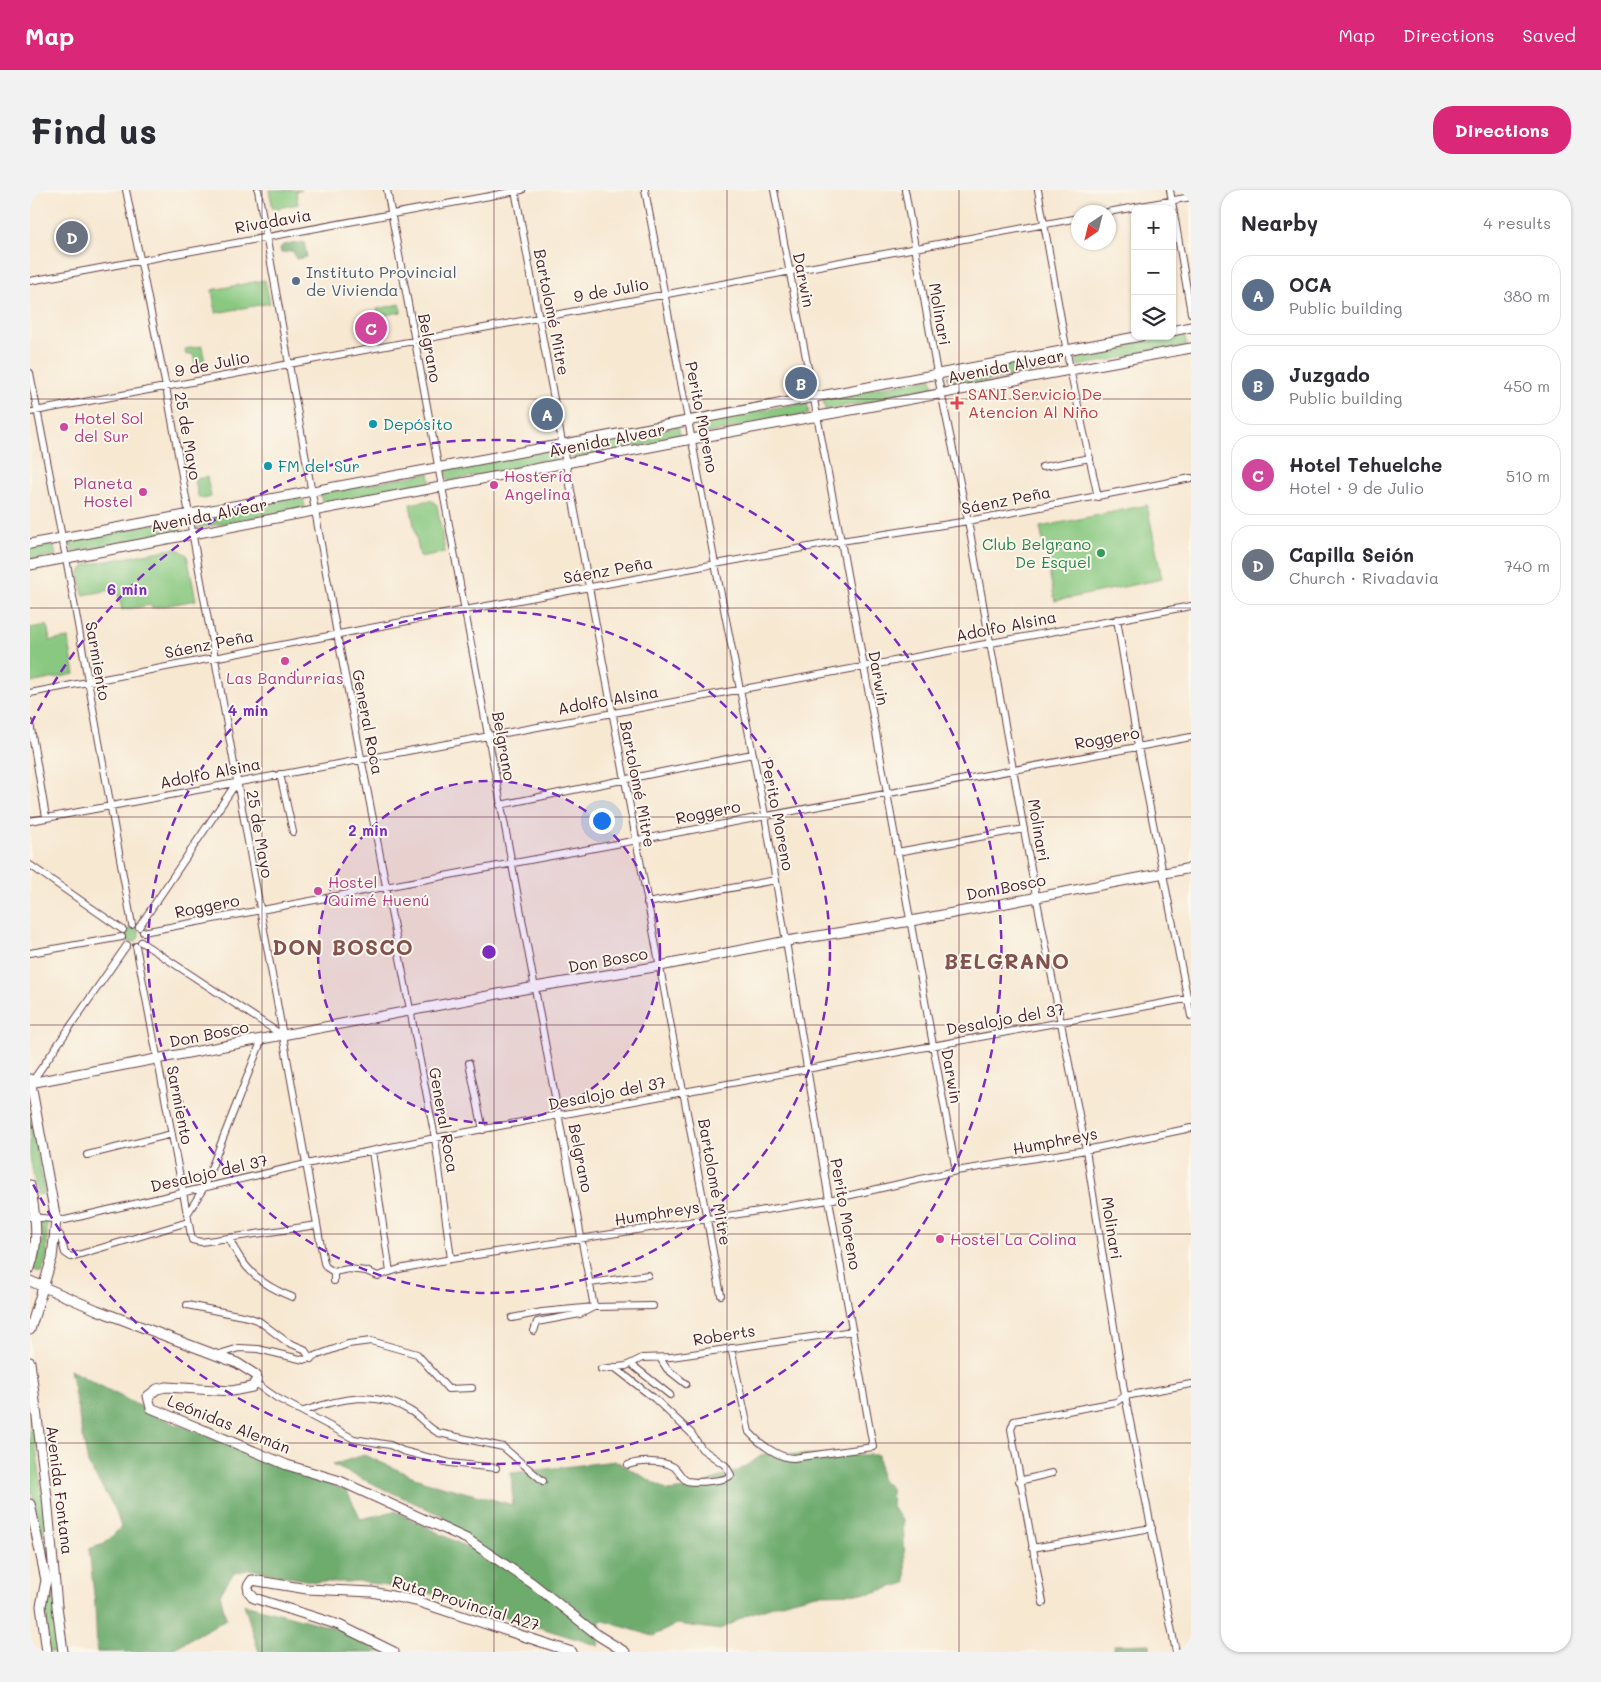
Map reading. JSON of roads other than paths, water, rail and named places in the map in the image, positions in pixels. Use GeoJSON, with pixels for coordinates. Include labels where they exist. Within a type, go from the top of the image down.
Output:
{"type":"FeatureCollection","features":[{"type":"Feature","properties":{"kind":"street","name":"25 de Mayo"},"geometry":{"type":"LineString","coordinates":[[126,190],[166,387],[324,1263],[326,1267],[334,1272]]}},
{"type":"Feature","properties":{"kind":"street","name":"General Roca"},"geometry":{"type":"LineString","coordinates":[[258,190],[337,634],[435,1138],[451,1259]]}},
{"type":"Feature","properties":{"kind":"street","name":"Belgrano"},"geometry":{"type":"LineString","coordinates":[[387,190],[500,805],[583,1238],[594,1307]]}},
{"type":"Feature","properties":{"kind":"street","name":"Rivadavia"},"geometry":{"type":"LineString","coordinates":[[30,281],[517,190]]}},
{"type":"Feature","properties":{"kind":"street","name":"Bartolomé Mitre"},"geometry":{"type":"LineString","coordinates":[[517,190],[623,780],[685,1092],[721,1295]]}},
{"type":"Feature","properties":{"kind":"street","name":"Perito Moreno"},"geometry":{"type":"LineString","coordinates":[[646,190],[715,564],[765,815],[809,1069],[829,1200],[874,1447],[784,1458],[749,1432],[731,1348]]}},
{"type":"Feature","properties":{"kind":"street","name":"Darwin"},"geometry":{"type":"LineString","coordinates":[[774,190],[788,272],[841,541],[956,1171]]}},
{"type":"Feature","properties":{"kind":"street","name":"Molinari"},"geometry":{"type":"LineString","coordinates":[[904,190],[937,373],[968,521],[1036,896],[1086,1150],[1125,1396],[1176,1652]]}},
{"type":"Feature","properties":{"kind":"street"},"geometry":{"type":"LineString","coordinates":[[1038,190],[1070,369],[1098,497]]}},
{"type":"Feature","properties":{"kind":"street"},"geometry":{"type":"LineString","coordinates":[[1170,190],[1191,313]]}},
{"type":"Feature","properties":{"kind":"street"},"geometry":{"type":"LineString","coordinates":[[1116,211],[1191,197]]}},
{"type":"Feature","properties":{"kind":"street","name":"9 de Julio"},"geometry":{"type":"LineString","coordinates":[[34,412],[539,316],[664,295],[1071,219]]}},
{"type":"Feature","properties":{"kind":"street"},"geometry":{"type":"LineString","coordinates":[[1183,262],[1191,261]]}},
{"type":"Feature","properties":{"kind":"street"},"geometry":{"type":"LineString","coordinates":[[1176,330],[1191,327]]}},
{"type":"Feature","properties":{"kind":"street","name":"Avenida Alvear"},"geometry":{"type":"LineString","coordinates":[[30,544],[1131,338]]}},
{"type":"Feature","properties":{"kind":"street","name":"Avenida Alvear"},"geometry":{"type":"LineString","coordinates":[[30,565],[692,439],[1191,348]]}},
{"type":"Feature","properties":{"kind":"street","name":"Sarmiento"},"geometry":{"type":"LineString","coordinates":[[30,373],[34,412],[66,558],[86,681],[138,928]]}},
{"type":"Feature","properties":{"kind":"street"},"geometry":{"type":"LineString","coordinates":[[1042,467],[1090,458]]}},
{"type":"Feature","properties":{"kind":"street","name":"Sáenz Peña"},"geometry":{"type":"LineString","coordinates":[[30,693],[465,610],[841,541],[968,521],[1191,478]]}},
{"type":"Feature","properties":{"kind":"street","name":"Adolfo Alsina"},"geometry":{"type":"LineString","coordinates":[[30,821],[1191,606]]}},
{"type":"Feature","properties":{"kind":"street"},"geometry":{"type":"LineString","coordinates":[[1117,619],[1138,746],[1191,1016]]}},
{"type":"Feature","properties":{"kind":"street"},"geometry":{"type":"LineString","coordinates":[[30,723],[46,817]]}},
{"type":"Feature","properties":{"kind":"street","name":"Roggero"},"geometry":{"type":"LineString","coordinates":[[138,928],[386,887],[1191,737]]}},
{"type":"Feature","properties":{"kind":"street"},"geometry":{"type":"LineString","coordinates":[[500,805],[753,754]]}},
{"type":"Feature","properties":{"kind":"street"},"geometry":{"type":"LineString","coordinates":[[280,774],[293,832]]}},
{"type":"Feature","properties":{"kind":"street"},"geometry":{"type":"LineString","coordinates":[[30,953],[123,934],[138,928],[237,782]]}},
{"type":"Feature","properties":{"kind":"street"},"geometry":{"type":"LineString","coordinates":[[897,852],[1024,829]]}},
{"type":"Feature","properties":{"kind":"street"},"geometry":{"type":"LineString","coordinates":[[30,865],[123,934],[127,945]]}},
{"type":"Feature","properties":{"kind":"street","name":"Don Bosco"},"geometry":{"type":"LineString","coordinates":[[30,1082],[535,987],[660,966],[786,941],[911,921],[1191,868]]}},
{"type":"Feature","properties":{"kind":"street"},"geometry":{"type":"LineString","coordinates":[[647,903],[776,880]]}},
{"type":"Feature","properties":{"kind":"street"},"geometry":{"type":"LineString","coordinates":[[138,928],[138,944]]}},
{"type":"Feature","properties":{"kind":"street"},"geometry":{"type":"LineString","coordinates":[[30,1330],[52,1258],[56,1220],[30,1082],[127,945],[138,944],[282,1035]]}},
{"type":"Feature","properties":{"kind":"street","name":"Sarmiento"},"geometry":{"type":"LineString","coordinates":[[138,944],[157,1059],[192,1240],[201,1242],[229,1238]]}},
{"type":"Feature","properties":{"kind":"street","name":"Desalojo del 37"},"geometry":{"type":"LineString","coordinates":[[33,1216],[64,1220],[184,1194],[306,1164],[435,1138],[559,1117],[1189,999]]}},
{"type":"Feature","properties":{"kind":"street"},"geometry":{"type":"LineString","coordinates":[[188,1213],[203,1189],[262,1039]]}},
{"type":"Feature","properties":{"kind":"street"},"geometry":{"type":"LineString","coordinates":[[469,1063],[483,1130]]}},
{"type":"Feature","properties":{"kind":"street","name":"Humphreys"},"geometry":{"type":"LineString","coordinates":[[334,1272],[348,1269],[366,1271],[378,1276],[451,1259],[829,1200],[956,1171],[1086,1150],[1191,1128]]}},
{"type":"Feature","properties":{"kind":"street"},"geometry":{"type":"LineString","coordinates":[[87,1155],[172,1134]]}},
{"type":"Feature","properties":{"kind":"street"},"geometry":{"type":"LineString","coordinates":[[372,1151],[390,1272]]}},
{"type":"Feature","properties":{"kind":"street"},"geometry":{"type":"LineString","coordinates":[[30,1186],[36,1250],[30,1268]]}},
{"type":"Feature","properties":{"kind":"street"},"geometry":{"type":"LineString","coordinates":[[56,1231],[60,1235],[65,1253],[71,1257],[188,1222]]}},
{"type":"Feature","properties":{"kind":"street"},"geometry":{"type":"LineString","coordinates":[[292,1297],[275,1290],[244,1266],[229,1238],[317,1225]]}},
{"type":"Feature","properties":{"kind":"street"},"geometry":{"type":"LineString","coordinates":[[334,1272],[334,1281]]}},
{"type":"Feature","properties":{"kind":"street"},"geometry":{"type":"LineString","coordinates":[[590,1283],[648,1275]]}},
{"type":"Feature","properties":{"kind":"street"},"geometry":{"type":"LineString","coordinates":[[30,1281],[98,1310],[237,1363],[256,1375],[257,1384],[354,1439],[390,1445],[403,1451],[450,1463],[496,1468]]}},
{"type":"Feature","properties":{"kind":"street"},"geometry":{"type":"LineString","coordinates":[[187,1305],[248,1317],[259,1322],[287,1342],[304,1349],[310,1359]]}},
{"type":"Feature","properties":{"kind":"street"},"geometry":{"type":"LineString","coordinates":[[512,1318],[542,1312],[594,1307],[653,1306]]}},
{"type":"Feature","properties":{"kind":"street"},"geometry":{"type":"LineString","coordinates":[[534,1331],[537,1322],[580,1314],[594,1307]]}},
{"type":"Feature","properties":{"kind":"street","name":"Roberts"},"geometry":{"type":"LineString","coordinates":[[601,1369],[631,1364],[642,1358],[660,1358],[853,1331]]}},
{"type":"Feature","properties":{"kind":"street"},"geometry":{"type":"LineString","coordinates":[[216,1355],[239,1348],[258,1349],[297,1360],[310,1359],[358,1341],[371,1341],[417,1354],[448,1389],[472,1388]]}},
{"type":"Feature","properties":{"kind":"street"},"geometry":{"type":"LineString","coordinates":[[660,1358],[667,1369],[686,1384]]}},
{"type":"Feature","properties":{"kind":"street","name":"Avenida Fontana"},"geometry":{"type":"LineString","coordinates":[[30,1362],[52,1537],[57,1606],[63,1652]]}},
{"type":"Feature","properties":{"kind":"street"},"geometry":{"type":"LineString","coordinates":[[631,1364],[670,1395]]}},
{"type":"Feature","properties":{"kind":"street"},"geometry":{"type":"LineString","coordinates":[[614,1367],[655,1399],[686,1428],[702,1449],[726,1466],[730,1471],[730,1478],[694,1482],[687,1480],[674,1467],[667,1464],[638,1462],[628,1465]]}},
{"type":"Feature","properties":{"kind":"street","name":"Leónidas Alemán"},"geometry":{"type":"LineString","coordinates":[[257,1384],[245,1390],[232,1391],[166,1387],[157,1389],[148,1396],[148,1404],[151,1408],[287,1465],[349,1485],[467,1539],[532,1583],[598,1636],[625,1652]]}},
{"type":"Feature","properties":{"kind":"street"},"geometry":{"type":"LineString","coordinates":[[1043,1603],[1010,1429],[1014,1421],[1116,1402],[1125,1396],[1191,1384]]}},
{"type":"Feature","properties":{"kind":"street"},"geometry":{"type":"LineString","coordinates":[[304,1411],[334,1401],[360,1397],[376,1399],[407,1409],[430,1430],[503,1447],[543,1481]]}},
{"type":"Feature","properties":{"kind":"street"},"geometry":{"type":"LineString","coordinates":[[1019,1481],[1052,1473]]}},
{"type":"Feature","properties":{"kind":"street","name":"Avenida Fontana"},"geometry":{"type":"LineString","coordinates":[[30,1504],[46,1580],[41,1606],[47,1652]]}},
{"type":"Feature","properties":{"kind":"street"},"geometry":{"type":"LineString","coordinates":[[1032,1548],[1152,1528]]}},
{"type":"Feature","properties":{"kind":"street"},"geometry":{"type":"LineString","coordinates":[[37,1537],[52,1537]]}},
{"type":"Feature","properties":{"kind":"street","name":"Ruta Provincial A27"},"geometry":{"type":"LineString","coordinates":[[394,1652],[339,1625],[254,1598],[249,1592],[248,1586],[252,1580],[258,1579],[279,1585],[372,1592],[416,1600],[572,1652]]}},
{"type":"Feature","properties":{"kind":"place","name":"Capilla Seión"},"geometry":{"type":"Point","coordinates":[72,237]}},
{"type":"Feature","properties":{"kind":"place","name":"Instituto Provincial de Vivienda"},"geometry":{"type":"Point","coordinates":[296,281]}},
{"type":"Feature","properties":{"kind":"place","name":"Hotel Tehuelche"},"geometry":{"type":"Point","coordinates":[371,328]}},
{"type":"Feature","properties":{"kind":"place","name":"Juzgado"},"geometry":{"type":"Point","coordinates":[801,383]}},
{"type":"Feature","properties":{"kind":"place","name":"SANI Servicio De Atencion Al Niño"},"geometry":{"type":"Point","coordinates":[957,403]}},
{"type":"Feature","properties":{"kind":"place","name":"OCA"},"geometry":{"type":"Point","coordinates":[547,414]}},
{"type":"Feature","properties":{"kind":"place","name":"Depósito"},"geometry":{"type":"Point","coordinates":[373,424]}},
{"type":"Feature","properties":{"kind":"place","name":"Hotel Sol del Sur"},"geometry":{"type":"Point","coordinates":[64,427]}},
{"type":"Feature","properties":{"kind":"place","name":"FM del Sur"},"geometry":{"type":"Point","coordinates":[268,466]}},
{"type":"Feature","properties":{"kind":"place","name":"Hostería Angelina"},"geometry":{"type":"Point","coordinates":[494,485]}},
{"type":"Feature","properties":{"kind":"place","name":"Planeta Hostel"},"geometry":{"type":"Point","coordinates":[143,492]}},
{"type":"Feature","properties":{"kind":"place","name":"Club Belgrano De Esquel"},"geometry":{"type":"Point","coordinates":[1101,553]}},
{"type":"Feature","properties":{"kind":"place","name":"Las Bandurrias"},"geometry":{"type":"Point","coordinates":[285,661]}},
{"type":"Feature","properties":{"kind":"place","name":"Hostel Quimé Huenú"},"geometry":{"type":"Point","coordinates":[318,891]}},
{"type":"Feature","properties":{"kind":"place","name":"Hostel La Colina"},"geometry":{"type":"Point","coordinates":[940,1239]}},
{"type":"Feature","properties":{"kind":"district","name":"DON BOSCO"},"geometry":{"type":"Point","coordinates":[343,948]}},
{"type":"Feature","properties":{"kind":"district","name":"BELGRANO"},"geometry":{"type":"Point","coordinates":[1007,962]}}]}
